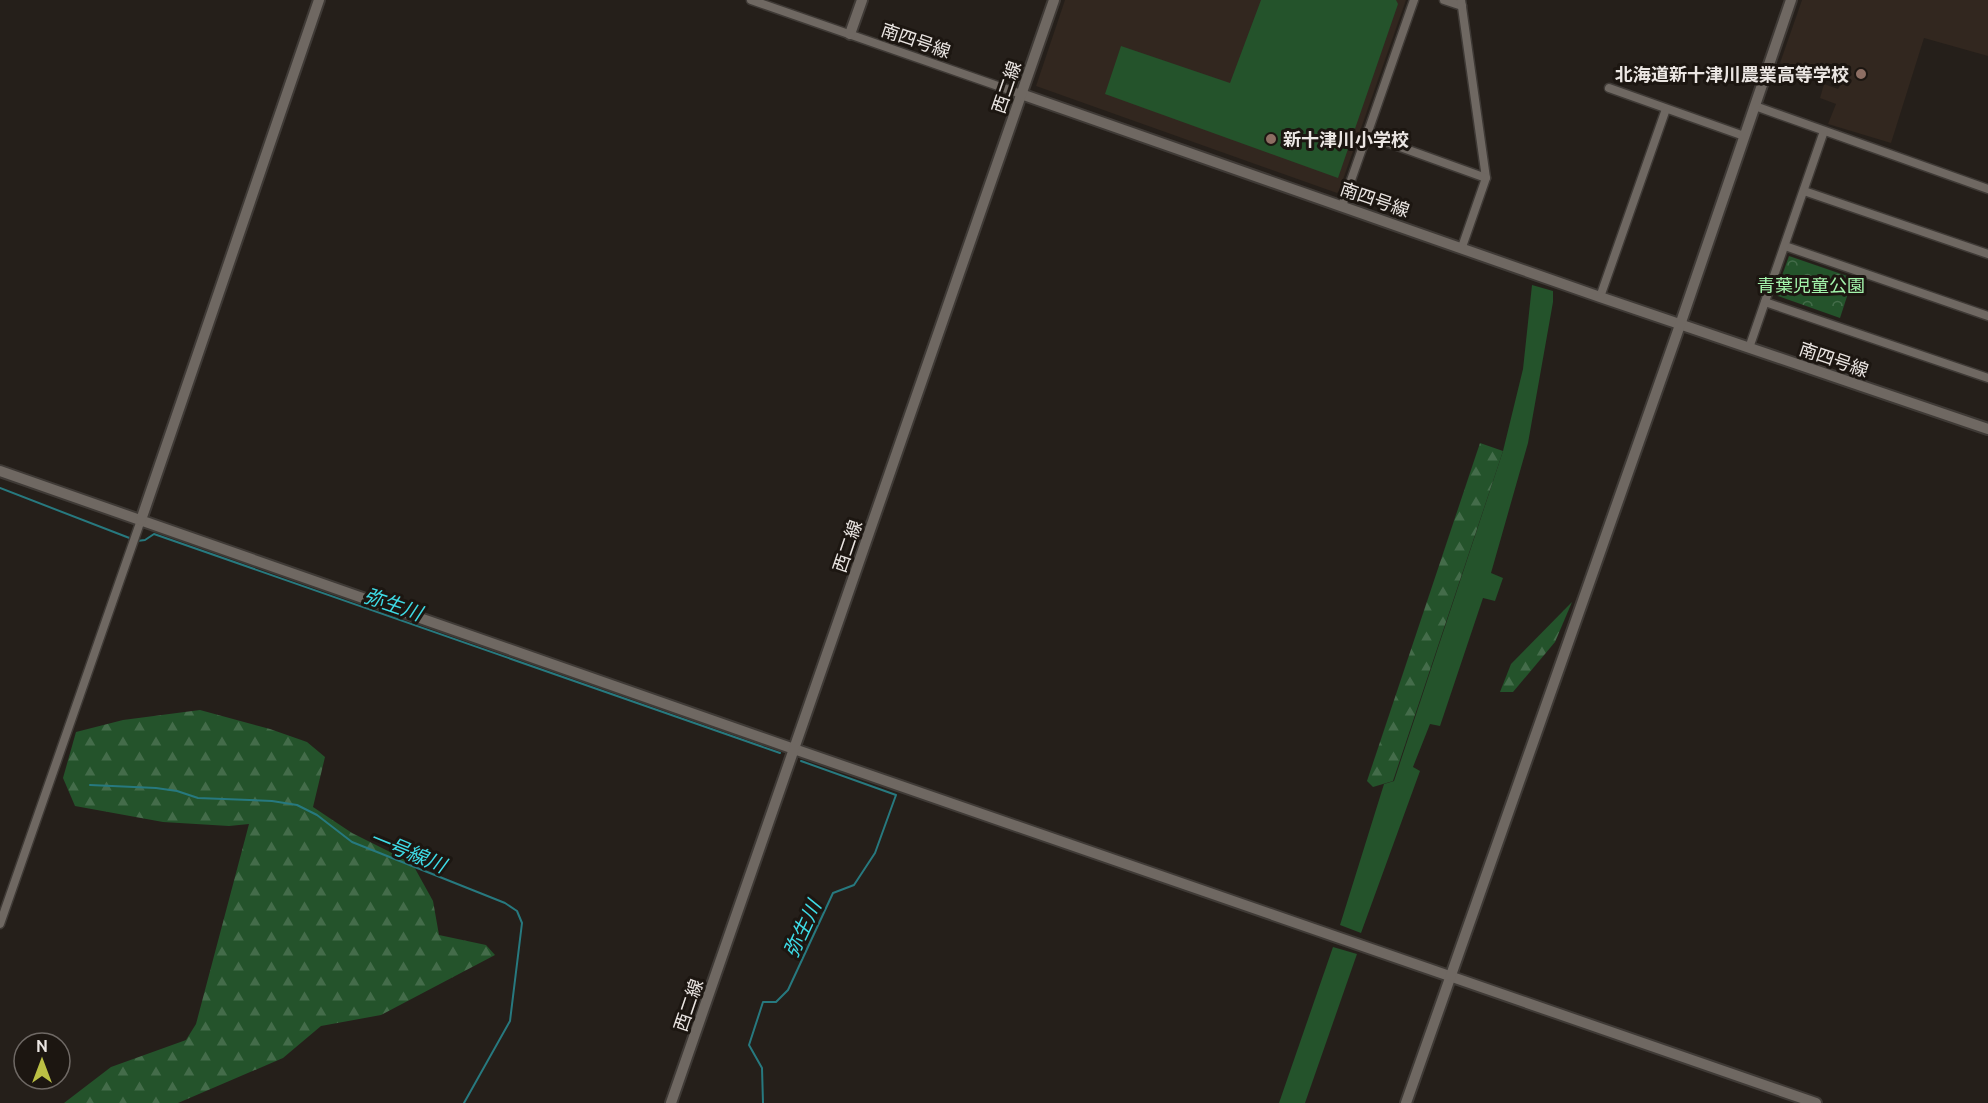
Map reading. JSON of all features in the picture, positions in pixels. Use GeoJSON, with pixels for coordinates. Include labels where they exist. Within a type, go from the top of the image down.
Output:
{"type":"FeatureCollection","features":[{"type":"Feature","properties":{"kind":"street"},"geometry":{"type":"LineString","coordinates":[[0,924],[319,0]]}},
{"type":"Feature","properties":{"kind":"street","name":"南四号線"},"geometry":{"type":"LineString","coordinates":[[751,0],[1680,325],[1988,429]]}},
{"type":"Feature","properties":{"kind":"street"},"geometry":{"type":"LineString","coordinates":[[850,34],[862,0]]}},
{"type":"Feature","properties":{"kind":"street","name":"西二線"},"geometry":{"type":"LineString","coordinates":[[671,1103],[1054,0]]}},
{"type":"Feature","properties":{"kind":"street"},"geometry":{"type":"LineString","coordinates":[[1342,206],[1414,0]]}},
{"type":"Feature","properties":{"kind":"street"},"geometry":{"type":"LineString","coordinates":[[1444,0],[1462,3],[1486,178],[1462,248]]}},
{"type":"Feature","properties":{"kind":"street"},"geometry":{"type":"LineString","coordinates":[[1406,1103],[1680,325],[1791,0]]}},
{"type":"Feature","properties":{"kind":"street"},"geometry":{"type":"LineString","coordinates":[[1609,88],[1744,136]]}},
{"type":"Feature","properties":{"kind":"street"},"geometry":{"type":"LineString","coordinates":[[1755,106],[1988,189]]}},
{"type":"Feature","properties":{"kind":"street"},"geometry":{"type":"LineString","coordinates":[[1600,297],[1666,109]]}},
{"type":"Feature","properties":{"kind":"street"},"geometry":{"type":"LineString","coordinates":[[1749,348],[1824,131]]}},
{"type":"Feature","properties":{"kind":"street"},"geometry":{"type":"LineString","coordinates":[[1367,135],[1486,178]]}},
{"type":"Feature","properties":{"kind":"street"},"geometry":{"type":"LineString","coordinates":[[1804,191],[1988,254]]}},
{"type":"Feature","properties":{"kind":"street"},"geometry":{"type":"LineString","coordinates":[[1785,246],[1988,316]]}},
{"type":"Feature","properties":{"kind":"street"},"geometry":{"type":"LineString","coordinates":[[1765,302],[1988,378]]}},
{"type":"Feature","properties":{"kind":"street"},"geometry":{"type":"LineString","coordinates":[[0,471],[1816,1103]]}},
{"type":"Feature","properties":{"kind":"shaded area","name":"新十津川小学校"},"geometry":{"type":"Polygon","coordinates":[[[1065,0],[1406,0],[1337,193],[1036,86],[1065,0]]]}},
{"type":"Feature","properties":{"kind":"shaded area","name":"北海道新十津川農業高等学校"},"geometry":{"type":"Polygon","coordinates":[[[1802,0],[1988,0],[1988,56],[1924,38],[1891,143],[1828,124],[1836,104],[1820,98],[1824,84],[1838,89],[1841,84],[1780,63],[1802,0]]]}},
{"type":"Feature","properties":{"kind":"green space"},"geometry":{"type":"Polygon","coordinates":[[[1261,0],[1396,0],[1398,4],[1338,178],[1105,94],[1121,46],[1230,83],[1261,0]]]}},
{"type":"Feature","properties":{"kind":"green space","name":"青葉児童公園"},"geometry":{"type":"Polygon","coordinates":[[[1789,256],[1853,278],[1840,318],[1775,295],[1789,256]]]}},
{"type":"Feature","properties":{"kind":"green space"},"geometry":{"type":"Polygon","coordinates":[[[1532,285],[1553,291],[1553,302],[1528,443],[1491,573],[1503,578],[1495,601],[1483,598],[1440,726],[1430,724],[1413,767],[1420,771],[1361,933],[1340,925],[1384,784],[1394,781],[1503,451],[1523,369],[1532,285]]]}},
{"type":"Feature","properties":{"kind":"green space"},"geometry":{"type":"Polygon","coordinates":[[[1480,443],[1503,451],[1393,781],[1373,787],[1367,781],[1480,443]]]}},
{"type":"Feature","properties":{"kind":"green space"},"geometry":{"type":"Polygon","coordinates":[[[1572,602],[1555,642],[1513,692],[1500,692],[1511,664],[1572,602]]]}},
{"type":"Feature","properties":{"kind":"green space"},"geometry":{"type":"Polygon","coordinates":[[[200,710],[270,729],[307,742],[325,757],[313,807],[352,833],[412,863],[433,901],[439,935],[486,945],[495,955],[381,1015],[321,1026],[283,1058],[178,1103],[64,1103],[111,1067],[186,1040],[196,1024],[249,824],[229,826],[163,822],[75,806],[63,778],[76,732],[123,720],[200,710]]]}},
{"type":"Feature","properties":{"kind":"green space"},"geometry":{"type":"Polygon","coordinates":[[[1333,947],[1357,954],[1305,1103],[1279,1103],[1333,947]]]}},
{"type":"Feature","properties":{"kind":"waterway","name":"弥生川"},"geometry":{"type":"LineString","coordinates":[[0,488],[132,539]]}},
{"type":"Feature","properties":{"kind":"waterway","name":"弥生川"},"geometry":{"type":"LineString","coordinates":[[137,541],[145,540],[154,534],[780,753]]}},
{"type":"Feature","properties":{"kind":"waterway","name":"弥生川"},"geometry":{"type":"LineString","coordinates":[[763,1103],[762,1068],[749,1045],[763,1002],[776,1002],[788,990],[833,893],[854,885],[875,853],[896,795],[801,761]]}},
{"type":"Feature","properties":{"kind":"waterway","name":"一号線川"},"geometry":{"type":"LineString","coordinates":[[90,785],[156,788],[177,791],[198,798],[272,801],[297,805],[317,815],[352,842],[505,903],[517,911],[522,923],[510,1021],[464,1103]]}},
{"type":"Feature","properties":{"kind":"place","name":"北海道新十津川農業高等学校"},"geometry":{"type":"Point","coordinates":[1861,74]}},
{"type":"Feature","properties":{"kind":"place","name":"新十津川小学校"},"geometry":{"type":"Point","coordinates":[1271,139]}}]}
